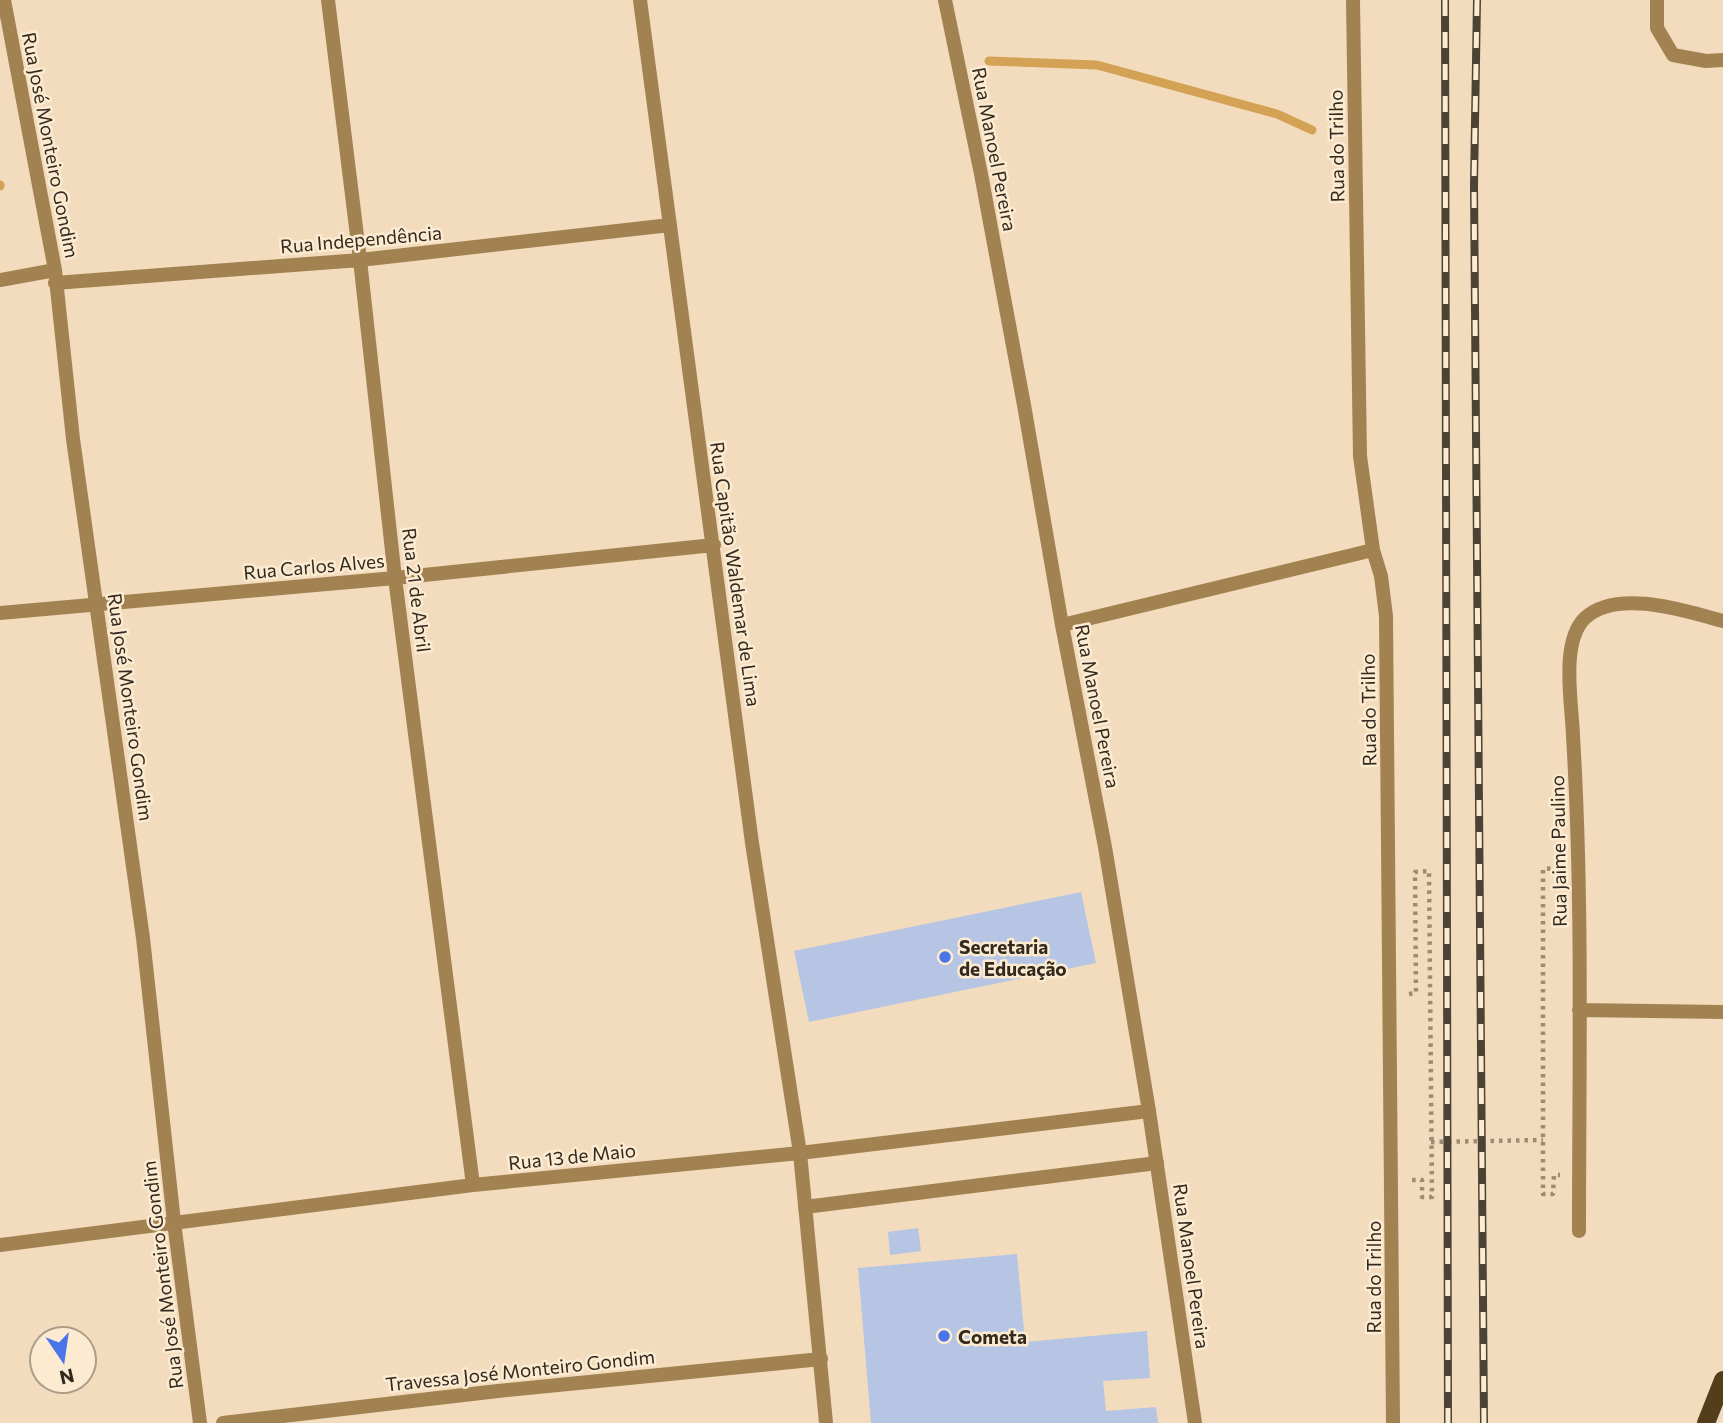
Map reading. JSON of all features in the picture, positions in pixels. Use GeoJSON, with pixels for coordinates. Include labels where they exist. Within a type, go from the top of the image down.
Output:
{"type":"FeatureCollection","features":[{"type":"Feature","properties":{"kind":"main road"},"geometry":{"type":"LineString","coordinates":[[1706,1423],[1723,1380]]}},
{"type":"Feature","properties":{"kind":"street","name":"Rua José Monteiro Gondim"},"geometry":{"type":"LineString","coordinates":[[4,0],[55,276],[73,439],[143,938],[174,1222],[200,1423]]}},
{"type":"Feature","properties":{"kind":"street","name":"Rua 21 de Abril"},"geometry":{"type":"LineString","coordinates":[[328,0],[395,578],[473,1185]]}},
{"type":"Feature","properties":{"kind":"street","name":"Rua Capitão Waldemar de Lima"},"geometry":{"type":"LineString","coordinates":[[640,0],[752,843],[800,1153],[826,1423]]}},
{"type":"Feature","properties":{"kind":"street","name":"Rua Manoel Pereira"},"geometry":{"type":"LineString","coordinates":[[945,0],[984,187],[1062,625],[1105,847],[1149,1111],[1195,1423]]}},
{"type":"Feature","properties":{"kind":"street","name":"Rua do Trilho"},"geometry":{"type":"LineString","coordinates":[[1353,0],[1360,456],[1373,550],[1381,576],[1386,616],[1393,1423]]}},
{"type":"Feature","properties":{"kind":"street"},"geometry":{"type":"LineString","coordinates":[[1657,0],[1657,28],[1673,55],[1706,61],[1723,60]]}},
{"type":"Feature","properties":{"kind":"street","name":"Rua Independência"},"geometry":{"type":"LineString","coordinates":[[0,279],[360,260],[670,225]]}},
{"type":"Feature","properties":{"kind":"street","name":"Rua Carlos Alves"},"geometry":{"type":"LineString","coordinates":[[0,613],[395,578],[714,545]]}},
{"type":"Feature","properties":{"kind":"street"},"geometry":{"type":"LineString","coordinates":[[1062,625],[1373,550]]}},
{"type":"Feature","properties":{"kind":"street","name":"Rua Jaime Paulino"},"geometry":{"type":"LineString","coordinates":[[1579,1231],[1579,839],[1570,667],[1573,636],[1583,620],[1598,608],[1626,603],[1666,606],[1723,621]]}},
{"type":"Feature","properties":{"kind":"street"},"geometry":{"type":"LineString","coordinates":[[1578,1010],[1723,1012]]}},
{"type":"Feature","properties":{"kind":"street","name":"Rua 13 de Maio"},"geometry":{"type":"LineString","coordinates":[[0,1245],[473,1185],[800,1153],[1149,1111]]}},
{"type":"Feature","properties":{"kind":"street"},"geometry":{"type":"LineString","coordinates":[[805,1207],[1157,1163]]}},
{"type":"Feature","properties":{"kind":"street","name":"Travessa José Monteiro Gondim"},"geometry":{"type":"LineString","coordinates":[[223,1423],[498,1391],[821,1359]]}},
{"type":"Feature","properties":{"kind":"path"},"geometry":{"type":"LineString","coordinates":[[1554,1175],[1553,1194],[1543,1195],[1544,869],[1562,868]]}},
{"type":"Feature","properties":{"kind":"path"},"geometry":{"type":"LineString","coordinates":[[1416,993],[1415,872],[1429,872],[1432,1197],[1422,1198],[1422,1180]]}},
{"type":"Feature","properties":{"kind":"path"},"geometry":{"type":"LineString","coordinates":[[1431,1142],[1543,1140]]}},
{"type":"Feature","properties":{"kind":"building","name":"Secretaria de Educação"},"geometry":{"type":"Polygon","coordinates":[[[1081,892],[1096,963],[809,1022],[794,951],[1081,892]]]}},
{"type":"Feature","properties":{"kind":"building"},"geometry":{"type":"Polygon","coordinates":[[[918,1228],[921,1251],[890,1255],[888,1232],[918,1228]]]}},
{"type":"Feature","properties":{"kind":"building","name":"Cometa"},"geometry":{"type":"Polygon","coordinates":[[[1017,1254],[1025,1342],[1147,1331],[1150,1378],[1103,1381],[1106,1411],[1156,1407],[1158,1423],[871,1423],[858,1268],[1017,1254]]]}},
{"type":"Feature","properties":{"kind":"waterway"},"geometry":{"type":"LineString","coordinates":[[989,61],[1097,65],[1277,114],[1312,130]]}},
{"type":"Feature","properties":{"kind":"railway"},"geometry":{"type":"LineString","coordinates":[[1445,0],[1448,1423]]}},
{"type":"Feature","properties":{"kind":"railway"},"geometry":{"type":"LineString","coordinates":[[1477,0],[1474,185],[1484,1423]]}},
{"type":"Feature","properties":{"kind":"place","name":"Secretaria de Educação"},"geometry":{"type":"Point","coordinates":[945,957]}},
{"type":"Feature","properties":{"kind":"place","name":"Cometa"},"geometry":{"type":"Point","coordinates":[944,1336]}}]}
